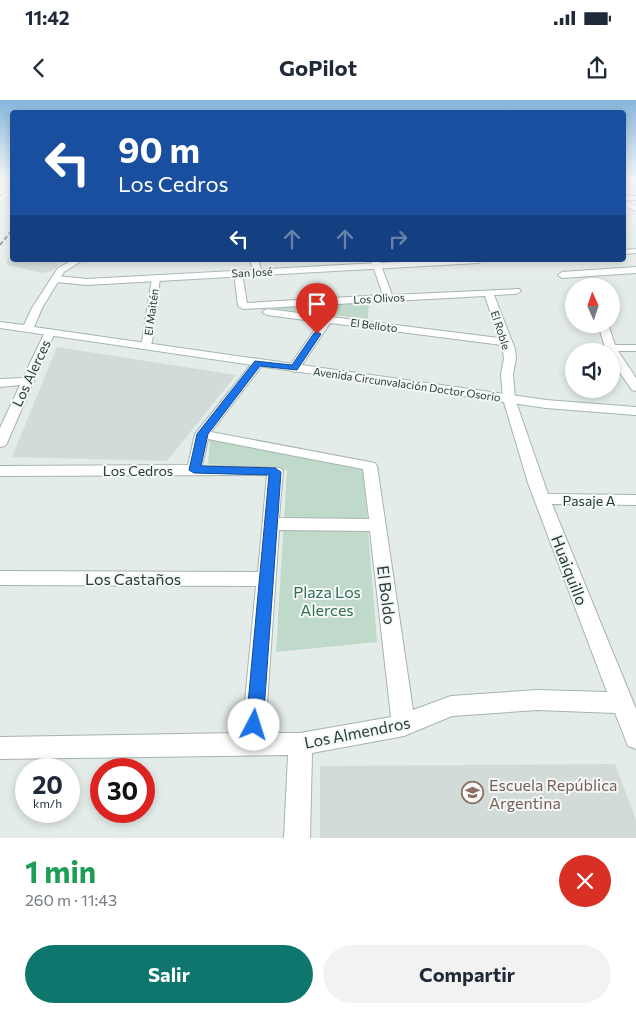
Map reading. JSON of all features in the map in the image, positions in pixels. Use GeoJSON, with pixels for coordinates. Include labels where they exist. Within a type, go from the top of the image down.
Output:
{"type":"FeatureCollection","features":[{"type":"Feature","properties":{"kind":"street","name":"Los Alerces"},"geometry":{"type":"LineString","coordinates":[[28,329],[36,308],[64,267],[75,262]]}},
{"type":"Feature","properties":{"kind":"street"},"geometry":{"type":"LineString","coordinates":[[255,262],[258,272]]}},
{"type":"Feature","properties":{"kind":"street","name":"San José"},"geometry":{"type":"LineString","coordinates":[[56,279],[87,282],[411,262]]}},
{"type":"Feature","properties":{"kind":"street"},"geometry":{"type":"LineString","coordinates":[[626,262],[636,270]]}},
{"type":"Feature","properties":{"kind":"street"},"geometry":{"type":"LineString","coordinates":[[377,263],[388,297]]}},
{"type":"Feature","properties":{"kind":"street"},"geometry":{"type":"LineString","coordinates":[[573,278],[636,270]]}},
{"type":"Feature","properties":{"kind":"street"},"geometry":{"type":"LineString","coordinates":[[238,273],[243,306]]}},
{"type":"Feature","properties":{"kind":"street","name":"El Maitén"},"geometry":{"type":"LineString","coordinates":[[144,346],[156,278]]}},
{"type":"Feature","properties":{"kind":"street","name":"Los Olivos"},"geometry":{"type":"LineString","coordinates":[[243,306],[516,290]]}},
{"type":"Feature","properties":{"kind":"street","name":"El Roble"},"geometry":{"type":"LineString","coordinates":[[488,292],[510,358],[507,374],[509,399]]}},
{"type":"Feature","properties":{"kind":"street","name":"El Belloto"},"geometry":{"type":"LineString","coordinates":[[243,306],[246,309],[506,342]]}},
{"type":"Feature","properties":{"kind":"street"},"geometry":{"type":"LineString","coordinates":[[0,324],[18,319],[36,308]]}},
{"type":"Feature","properties":{"kind":"street"},"geometry":{"type":"LineString","coordinates":[[294,368],[327,319]]}},
{"type":"Feature","properties":{"kind":"street","name":"Avenida Circunvalación Doctor Osorio"},"geometry":{"type":"LineString","coordinates":[[0,324],[509,399],[569,407],[636,411]]}},
{"type":"Feature","properties":{"kind":"street","name":"Los Alerces"},"geometry":{"type":"LineString","coordinates":[[0,443],[3,429],[50,332]]}},
{"type":"Feature","properties":{"kind":"street"},"geometry":{"type":"LineString","coordinates":[[620,348],[636,348]]}},
{"type":"Feature","properties":{"kind":"street"},"geometry":{"type":"LineString","coordinates":[[620,362],[636,387]]}},
{"type":"Feature","properties":{"kind":"street"},"geometry":{"type":"LineString","coordinates":[[194,470],[202,434],[258,363]]}},
{"type":"Feature","properties":{"kind":"street"},"geometry":{"type":"LineString","coordinates":[[0,383],[26,381]]}},
{"type":"Feature","properties":{"kind":"street","name":"Huaiquillo"},"geometry":{"type":"LineString","coordinates":[[509,399],[542,499],[636,738]]}},
{"type":"Feature","properties":{"kind":"street","name":"El Boldo"},"geometry":{"type":"LineString","coordinates":[[202,434],[370,466],[404,725]]}},
{"type":"Feature","properties":{"kind":"street","name":"Los Cedros"},"geometry":{"type":"LineString","coordinates":[[0,470],[275,472],[272,524]]}},
{"type":"Feature","properties":{"kind":"street","name":"Pasaje A"},"geometry":{"type":"LineString","coordinates":[[542,499],[636,500]]}},
{"type":"Feature","properties":{"kind":"street"},"geometry":{"type":"LineString","coordinates":[[253,743],[272,524],[378,525]]}},
{"type":"Feature","properties":{"kind":"street","name":"Los Castaños"},"geometry":{"type":"LineString","coordinates":[[0,578],[267,579]]}},
{"type":"Feature","properties":{"kind":"street","name":"Los Almendros"},"geometry":{"type":"LineString","coordinates":[[0,748],[253,743],[300,744],[404,725],[451,706],[537,700],[622,703]]}},
{"type":"Feature","properties":{"kind":"street"},"geometry":{"type":"LineString","coordinates":[[297,838],[300,744]]}},
{"type":"Feature","properties":{"kind":"shaded area"},"geometry":{"type":"Polygon","coordinates":[[[10,256],[10,262],[65,262],[59,264],[52,271],[42,273],[6,263],[10,256]]]}},
{"type":"Feature","properties":{"kind":"shaded area"},"geometry":{"type":"Polygon","coordinates":[[[57,347],[236,375],[167,461],[12,457],[57,347]]]}},
{"type":"Feature","properties":{"kind":"shaded area","name":"Escuela República Argentina"},"geometry":{"type":"Polygon","coordinates":[[[615,764],[636,820],[636,838],[320,838],[320,766],[615,764]]]}},
{"type":"Feature","properties":{"kind":"green space"},"geometry":{"type":"Polygon","coordinates":[[[369,302],[368,319],[276,309],[274,307],[369,302]]]}},
{"type":"Feature","properties":{"kind":"green space","name":"Plaza Los Alerces"},"geometry":{"type":"Polygon","coordinates":[[[210,439],[363,468],[377,642],[276,652],[287,470],[208,464],[210,439]]]}},
{"type":"Feature","properties":{"kind":"railway"},"geometry":{"type":"LineString","coordinates":[[0,245],[10,232]]}},
{"type":"Feature","properties":{"kind":"place","name":"Escuela República Argentina"},"geometry":{"type":"Point","coordinates":[473,793]}},
{"type":"Feature","properties":{"kind":"route"},"geometry":{"type":"LineString","coordinates":[[254,725],[275,472],[194,470],[202,434],[258,363],[294,368],[317,334]]}}]}
